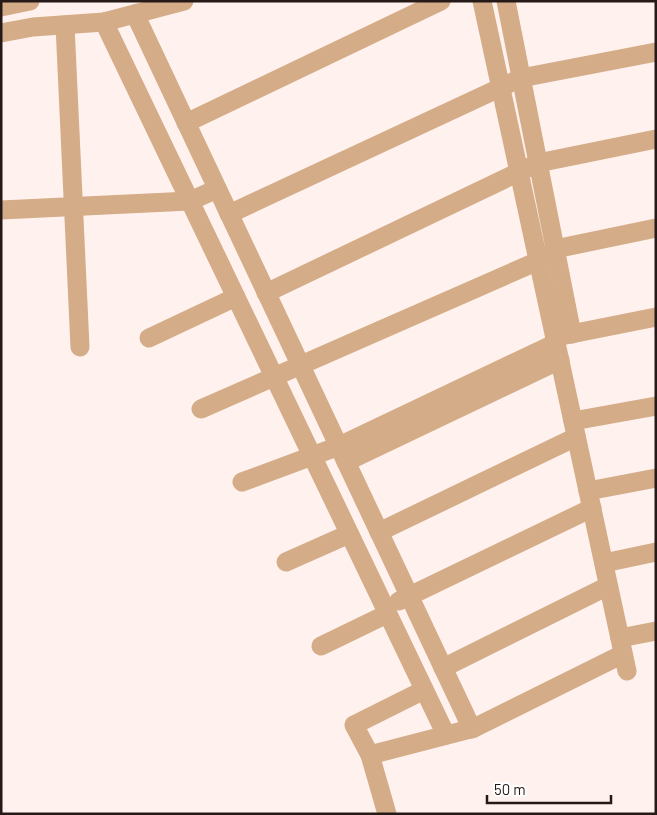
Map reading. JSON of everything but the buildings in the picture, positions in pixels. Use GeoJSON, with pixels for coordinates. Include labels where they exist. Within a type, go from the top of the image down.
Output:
{"type":"FeatureCollection","features":[{"type":"Feature","properties":{"kind":"street"},"geometry":{"type":"LineString","coordinates":[[1,7],[30,1]]}},
{"type":"Feature","properties":{"kind":"street"},"geometry":{"type":"LineString","coordinates":[[1,33],[33,27],[104,22],[184,1]]}},
{"type":"Feature","properties":{"kind":"street"},"geometry":{"type":"LineString","coordinates":[[186,123],[441,1]]}},
{"type":"Feature","properties":{"kind":"street"},"geometry":{"type":"LineString","coordinates":[[482,1],[538,261],[561,344]]}},
{"type":"Feature","properties":{"kind":"street"},"geometry":{"type":"LineString","coordinates":[[506,1],[555,249],[561,344],[574,429],[623,654]]}},
{"type":"Feature","properties":{"kind":"street"},"geometry":{"type":"LineString","coordinates":[[135,14],[472,729]]}},
{"type":"Feature","properties":{"kind":"street"},"geometry":{"type":"LineString","coordinates":[[104,22],[446,735]]}},
{"type":"Feature","properties":{"kind":"street"},"geometry":{"type":"LineString","coordinates":[[65,25],[80,347]]}},
{"type":"Feature","properties":{"kind":"street"},"geometry":{"type":"LineString","coordinates":[[229,214],[522,78],[656,52]]}},
{"type":"Feature","properties":{"kind":"street"},"geometry":{"type":"LineString","coordinates":[[266,293],[538,163],[656,139]]}},
{"type":"Feature","properties":{"kind":"street"},"geometry":{"type":"LineString","coordinates":[[1,210],[190,201],[217,188]]}},
{"type":"Feature","properties":{"kind":"street"},"geometry":{"type":"LineString","coordinates":[[201,409],[538,261],[555,249],[656,228]]}},
{"type":"Feature","properties":{"kind":"street"},"geometry":{"type":"LineString","coordinates":[[149,338],[236,297]]}},
{"type":"Feature","properties":{"kind":"street"},"geometry":{"type":"LineString","coordinates":[[242,482],[312,456],[342,454],[561,344],[656,317]]}},
{"type":"Feature","properties":{"kind":"street"},"geometry":{"type":"LineString","coordinates":[[379,532],[574,429],[656,406]]}},
{"type":"Feature","properties":{"kind":"street"},"geometry":{"type":"LineString","coordinates":[[320,646],[590,500],[656,478]]}},
{"type":"Feature","properties":{"kind":"street"},"geometry":{"type":"LineString","coordinates":[[286,562],[349,534]]}},
{"type":"Feature","properties":{"kind":"street"},"geometry":{"type":"LineString","coordinates":[[604,563],[656,552]]}},
{"type":"Feature","properties":{"kind":"street"},"geometry":{"type":"LineString","coordinates":[[443,668],[608,586]]}},
{"type":"Feature","properties":{"kind":"street"},"geometry":{"type":"LineString","coordinates":[[370,755],[472,729],[623,654],[656,631]]}},
{"type":"Feature","properties":{"kind":"street"},"geometry":{"type":"LineString","coordinates":[[387,814],[370,755],[354,725],[424,690]]}}]}
